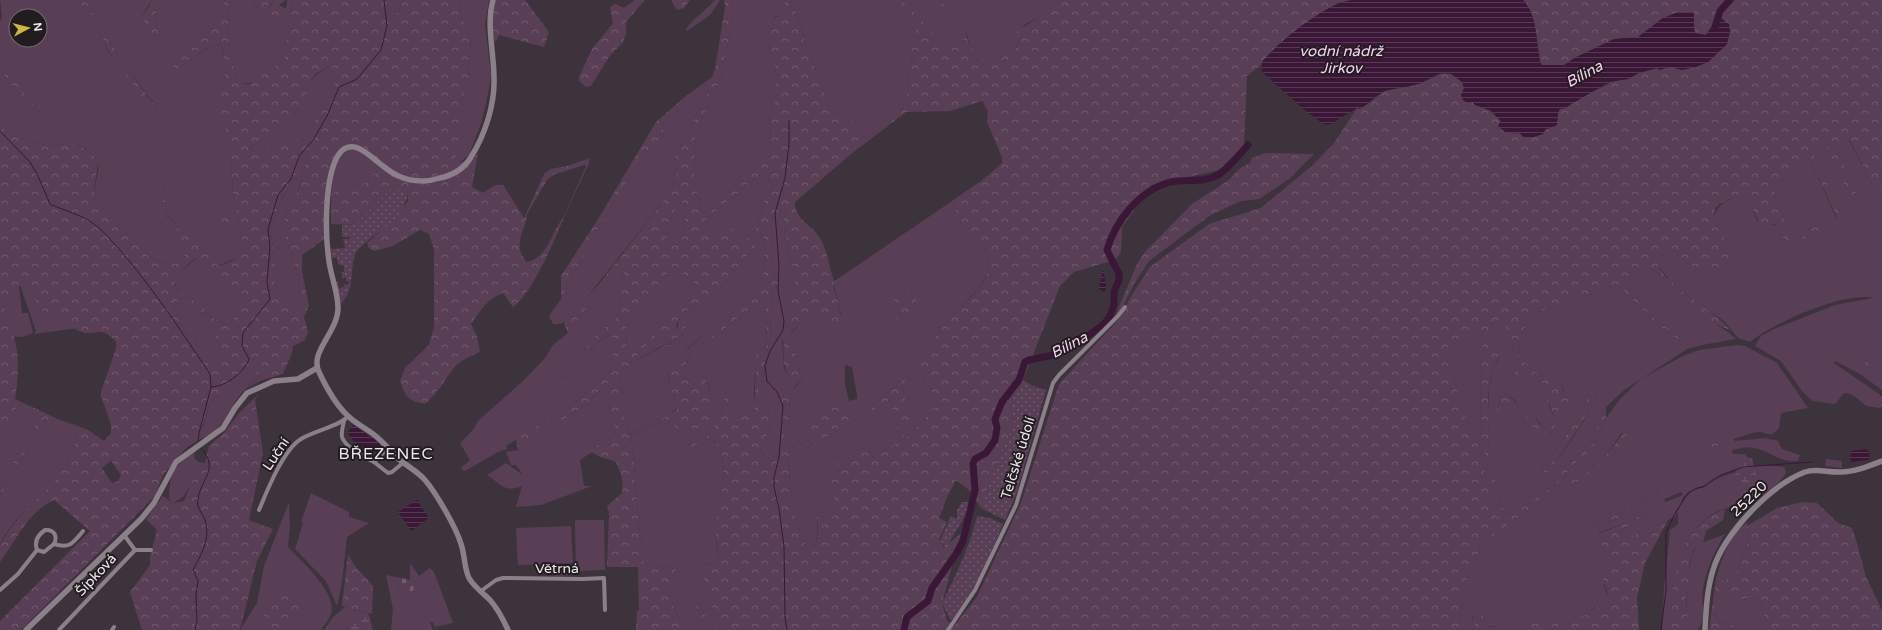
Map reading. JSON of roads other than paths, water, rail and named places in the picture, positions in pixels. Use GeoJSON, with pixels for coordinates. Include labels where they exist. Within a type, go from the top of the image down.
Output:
{"type":"FeatureCollection","features":[{"type":"Feature","properties":{"kind":"street"},"geometry":{"type":"LineString","coordinates":[[493,0],[490,25],[494,80],[493,94],[482,134],[472,155],[464,167],[450,176],[436,180],[408,179],[383,166],[361,149],[352,147],[344,150],[334,164],[329,180],[328,246],[338,312],[334,327],[318,353],[317,368],[346,419],[378,438],[425,480],[459,538],[468,575],[500,614],[508,630]]}},
{"type":"Feature","properties":{"kind":"street","name":"Telčské údolí"},"geometry":{"type":"LineString","coordinates":[[948,630],[975,590],[1016,505],[1053,384],[1059,375],[1118,316],[1125,306]]}},
{"type":"Feature","properties":{"kind":"street"},"geometry":{"type":"LineString","coordinates":[[26,630],[149,509],[176,462],[223,428],[235,408],[247,393],[274,381],[298,379],[317,368]]}},
{"type":"Feature","properties":{"kind":"street"},"geometry":{"type":"LineString","coordinates":[[346,419],[342,434],[343,439],[360,455],[374,462],[388,473],[392,472],[404,462]]}},
{"type":"Feature","properties":{"kind":"street","name":"Luční"},"geometry":{"type":"LineString","coordinates":[[259,510],[274,475],[296,443],[346,419]]}},
{"type":"Feature","properties":{"kind":"street"},"geometry":{"type":"LineString","coordinates":[[374,462],[388,448]]}},
{"type":"Feature","properties":{"kind":"street","name":"25220"},"geometry":{"type":"LineString","coordinates":[[1705,630],[1709,588],[1718,556],[1731,536],[1764,500],[1779,487],[1805,472],[1812,470],[1849,471],[1882,461]]}},
{"type":"Feature","properties":{"kind":"street"},"geometry":{"type":"LineString","coordinates":[[0,590],[18,574],[36,550],[36,541],[45,530],[51,530],[56,539],[54,544],[44,552],[36,550]]}},
{"type":"Feature","properties":{"kind":"street"},"geometry":{"type":"LineString","coordinates":[[54,544],[63,547],[70,545],[83,531]]}},
{"type":"Feature","properties":{"kind":"street","name":"Šípková"},"geometry":{"type":"LineString","coordinates":[[59,630],[135,550],[124,535]]}},
{"type":"Feature","properties":{"kind":"street"},"geometry":{"type":"LineString","coordinates":[[135,550],[151,550]]}},
{"type":"Feature","properties":{"kind":"street","name":"Větrná"},"geometry":{"type":"LineString","coordinates":[[481,591],[496,580],[503,578],[583,580],[604,578],[604,610]]}},
{"type":"Feature","properties":{"kind":"water","name":"vodní nádrž Jirkov"},"geometry":{"type":"Polygon","coordinates":[[[1352,0],[1523,0],[1531,11],[1542,65],[1564,65],[1576,57],[1614,39],[1638,37],[1663,18],[1678,12],[1694,12],[1695,33],[1706,35],[1714,22],[1721,18],[1729,24],[1730,31],[1727,44],[1708,62],[1696,67],[1682,70],[1671,67],[1659,70],[1657,68],[1639,73],[1628,79],[1609,82],[1565,108],[1560,109],[1558,113],[1557,125],[1545,130],[1543,134],[1531,138],[1524,137],[1519,133],[1506,133],[1498,126],[1501,121],[1491,111],[1475,105],[1472,102],[1467,103],[1463,100],[1461,95],[1464,88],[1462,82],[1451,74],[1441,73],[1419,84],[1384,91],[1360,109],[1357,108],[1331,124],[1325,125],[1308,113],[1262,72],[1262,62],[1287,37],[1307,22],[1337,4],[1352,0]]]}},
{"type":"Feature","properties":{"kind":"water"},"geometry":{"type":"Polygon","coordinates":[[[1103,269],[1106,284],[1106,290],[1104,292],[1099,289],[1103,269]]]}},
{"type":"Feature","properties":{"kind":"water"},"geometry":{"type":"Polygon","coordinates":[[[353,425],[381,444],[376,452],[364,448],[352,440],[348,432],[353,425]]]}},
{"type":"Feature","properties":{"kind":"water"},"geometry":{"type":"Polygon","coordinates":[[[1868,450],[1870,457],[1869,460],[1851,462],[1851,451],[1868,450]]]}},
{"type":"Feature","properties":{"kind":"water"},"geometry":{"type":"Polygon","coordinates":[[[417,500],[429,518],[411,531],[398,512],[417,500]]]}},
{"type":"Feature","properties":{"kind":"waterway"},"geometry":{"type":"LineString","coordinates":[[198,442],[211,387],[228,382],[239,374],[247,364],[249,359],[242,346],[243,333],[270,299],[267,282],[270,247],[268,229],[278,195],[291,179],[299,156],[313,140],[327,116],[339,87],[357,79],[381,50],[387,26],[384,0]]}},
{"type":"Feature","properties":{"kind":"waterway","name":"Bílina"},"geometry":{"type":"LineString","coordinates":[[1715,27],[1720,11],[1730,0]]}},
{"type":"Feature","properties":{"kind":"waterway"},"geometry":{"type":"LineString","coordinates":[[787,630],[785,618],[784,547],[779,509],[774,487],[774,478],[779,457],[783,406],[777,392],[767,381],[765,366],[770,351],[783,330],[784,321],[778,291],[779,265],[775,213],[785,178],[789,144],[789,121]]}},
{"type":"Feature","properties":{"kind":"waterway"},"geometry":{"type":"LineString","coordinates":[[0,131],[30,162],[38,176],[50,204],[78,215],[94,224],[107,235],[126,257],[180,329],[210,374],[211,387]]}},
{"type":"Feature","properties":{"kind":"waterway","name":"Bílina"},"geometry":{"type":"LineString","coordinates":[[904,630],[907,617],[928,601],[932,588],[956,554],[963,541],[975,490],[973,464],[975,459],[986,453],[995,440],[997,428],[995,419],[1002,402],[1019,380],[1025,362],[1058,354],[1070,343],[1089,335],[1104,324],[1110,316],[1114,304],[1114,292],[1119,280],[1119,274],[1107,250],[1116,229],[1129,209],[1156,187],[1167,183],[1212,178],[1218,175],[1230,165],[1248,145]]}},
{"type":"Feature","properties":{"kind":"waterway"},"geometry":{"type":"LineString","coordinates":[[195,630],[197,621],[196,595],[198,581],[193,570],[204,546],[207,533],[205,520],[198,502],[200,492],[208,474],[209,462],[201,448]]}},
{"type":"Feature","properties":{"kind":"waterway"},"geometry":{"type":"LineString","coordinates":[[1661,630],[1666,590],[1666,533],[1674,515],[1688,493],[1697,488],[1703,487],[1721,475],[1743,467],[1812,462]]}},
{"type":"Feature","properties":{"kind":"district","name":"BŘEZENEC"},"geometry":{"type":"Point","coordinates":[386,454]}}]}
